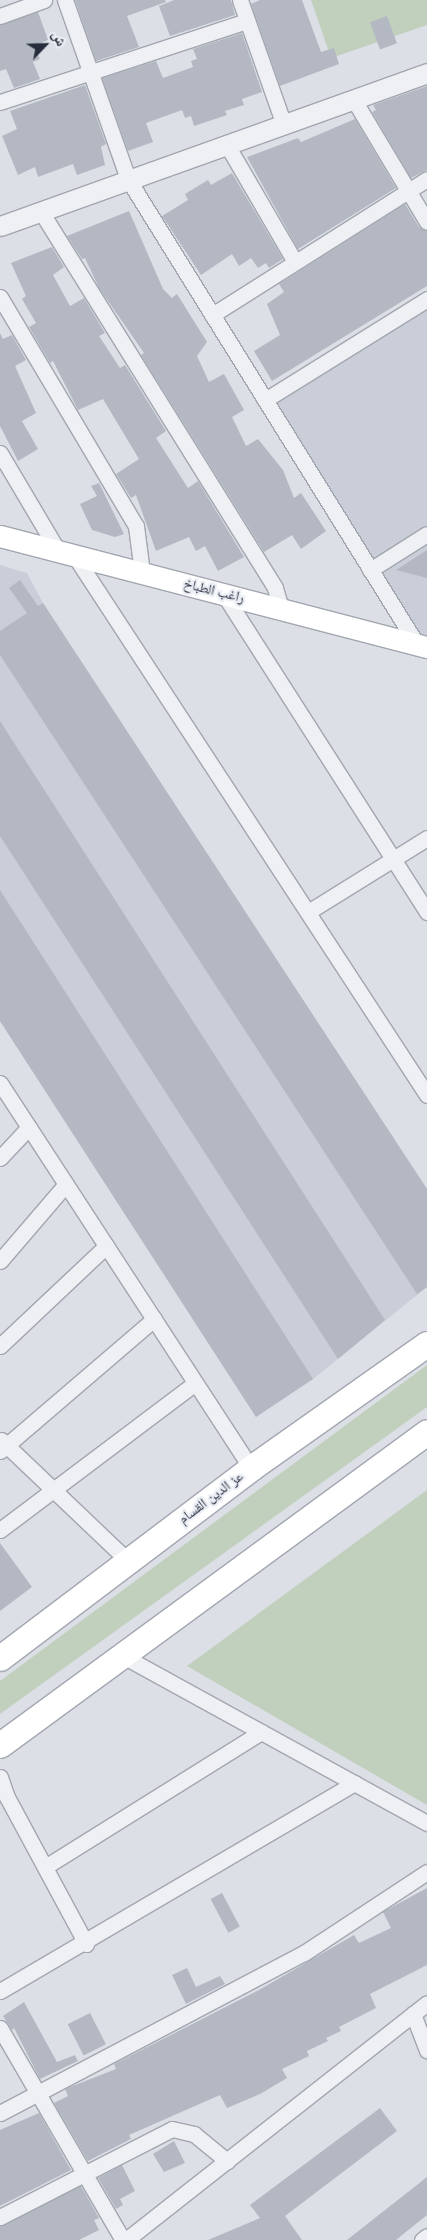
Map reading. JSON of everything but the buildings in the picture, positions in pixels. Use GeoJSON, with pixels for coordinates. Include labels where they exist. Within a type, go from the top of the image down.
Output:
{"type":"FeatureCollection","features":[{"type":"Feature","properties":{"kind":"highway","name":"عز الدين القسام"},"geometry":{"type":"LineString","coordinates":[[3,1651],[128,1561],[251,1468],[427,1344]]}},
{"type":"Feature","properties":{"kind":"highway"},"geometry":{"type":"LineString","coordinates":[[0,1745],[427,1432]]}},
{"type":"Feature","properties":{"kind":"main road","name":"راغب الطباخ"},"geometry":{"type":"LineString","coordinates":[[0,536],[421,645]]}},
{"type":"Feature","properties":{"kind":"street"},"geometry":{"type":"LineString","coordinates":[[0,16],[44,0]]}},
{"type":"Feature","properties":{"kind":"street"},"geometry":{"type":"LineString","coordinates":[[65,0],[128,179],[370,570],[421,645]]}},
{"type":"Feature","properties":{"kind":"street"},"geometry":{"type":"LineString","coordinates":[[240,0],[284,125]]}},
{"type":"Feature","properties":{"kind":"street"},"geometry":{"type":"LineString","coordinates":[[0,102],[91,74],[247,21]]}},
{"type":"Feature","properties":{"kind":"street"},"geometry":{"type":"LineString","coordinates":[[0,226],[40,210],[427,73]]}},
{"type":"Feature","properties":{"kind":"street"},"geometry":{"type":"LineString","coordinates":[[354,100],[427,222]]}},
{"type":"Feature","properties":{"kind":"street"},"geometry":{"type":"LineString","coordinates":[[228,145],[295,262]]}},
{"type":"Feature","properties":{"kind":"street"},"geometry":{"type":"LineString","coordinates":[[212,315],[427,179]]}},
{"type":"Feature","properties":{"kind":"street"},"geometry":{"type":"LineString","coordinates":[[40,210],[275,588],[280,608]]}},
{"type":"Feature","properties":{"kind":"street"},"geometry":{"type":"LineString","coordinates":[[0,298],[136,526],[142,572]]}},
{"type":"Feature","properties":{"kind":"street"},"geometry":{"type":"LineString","coordinates":[[265,400],[427,298]]}},
{"type":"Feature","properties":{"kind":"street"},"geometry":{"type":"LineString","coordinates":[[0,453],[308,912],[427,1095]]}},
{"type":"Feature","properties":{"kind":"street"},"geometry":{"type":"LineString","coordinates":[[370,570],[427,534]]}},
{"type":"Feature","properties":{"kind":"street"},"geometry":{"type":"LineString","coordinates":[[223,593],[427,912]]}},
{"type":"Feature","properties":{"kind":"street"},"geometry":{"type":"LineString","coordinates":[[308,912],[427,838]]}},
{"type":"Feature","properties":{"kind":"street"},"geometry":{"type":"LineString","coordinates":[[0,1083],[251,1468]]}},
{"type":"Feature","properties":{"kind":"street"},"geometry":{"type":"LineString","coordinates":[[0,1158],[29,1127]]}},
{"type":"Feature","properties":{"kind":"street"},"geometry":{"type":"LineString","coordinates":[[0,1261],[66,1184]]}},
{"type":"Feature","properties":{"kind":"street"},"geometry":{"type":"LineString","coordinates":[[0,1346],[106,1246]]}},
{"type":"Feature","properties":{"kind":"street"},"geometry":{"type":"LineString","coordinates":[[128,1561],[54,1490],[2,1445],[154,1319]]}},
{"type":"Feature","properties":{"kind":"street"},"geometry":{"type":"LineString","coordinates":[[0,1530],[195,1384]]}},
{"type":"Feature","properties":{"kind":"street"},"geometry":{"type":"LineString","coordinates":[[123,1656],[427,1823]]}},
{"type":"Feature","properties":{"kind":"street"},"geometry":{"type":"LineString","coordinates":[[45,1867],[261,1732]]}},
{"type":"Feature","properties":{"kind":"street"},"geometry":{"type":"LineString","coordinates":[[0,1777],[7,1797],[86,1944]]}},
{"type":"Feature","properties":{"kind":"street"},"geometry":{"type":"LineString","coordinates":[[1,1988],[86,1944],[355,1783]]}},
{"type":"Feature","properties":{"kind":"street"},"geometry":{"type":"LineString","coordinates":[[0,2114],[304,1953],[427,1872]]}},
{"type":"Feature","properties":{"kind":"street"},"geometry":{"type":"LineString","coordinates":[[0,2028],[35,2094],[125,2240],[427,2003]]}},
{"type":"Feature","properties":{"kind":"street"},"geometry":{"type":"LineString","coordinates":[[413,2014],[427,2050]]}},
{"type":"Feature","properties":{"kind":"street"},"geometry":{"type":"LineString","coordinates":[[0,2217],[82,2173],[172,2129],[194,2134],[227,2161]]}},
{"type":"Feature","properties":{"kind":"street"},"geometry":{"type":"LineString","coordinates":[[422,2240],[427,2236]]}},
{"type":"Feature","properties":{"kind":"shaded area"},"geometry":{"type":"Polygon","coordinates":[[[427,305],[427,638],[418,635],[272,401],[427,305]]]}},
{"type":"Feature","properties":{"kind":"shaded area"},"geometry":{"type":"Polygon","coordinates":[[[0,565],[27,573],[43,603],[427,1189],[427,1287],[313,1379],[256,1417],[0,1021],[0,565]]]}},
{"type":"Feature","properties":{"kind":"green space"},"geometry":{"type":"Polygon","coordinates":[[[311,0],[427,0],[427,25],[331,58],[311,0]]]}},
{"type":"Feature","properties":{"kind":"green space"},"geometry":{"type":"Polygon","coordinates":[[[427,1365],[427,1407],[0,1714],[0,1681],[427,1365]]]}},
{"type":"Feature","properties":{"kind":"green space"},"geometry":{"type":"Polygon","coordinates":[[[427,1490],[427,1805],[187,1666],[427,1490]]]}}]}
